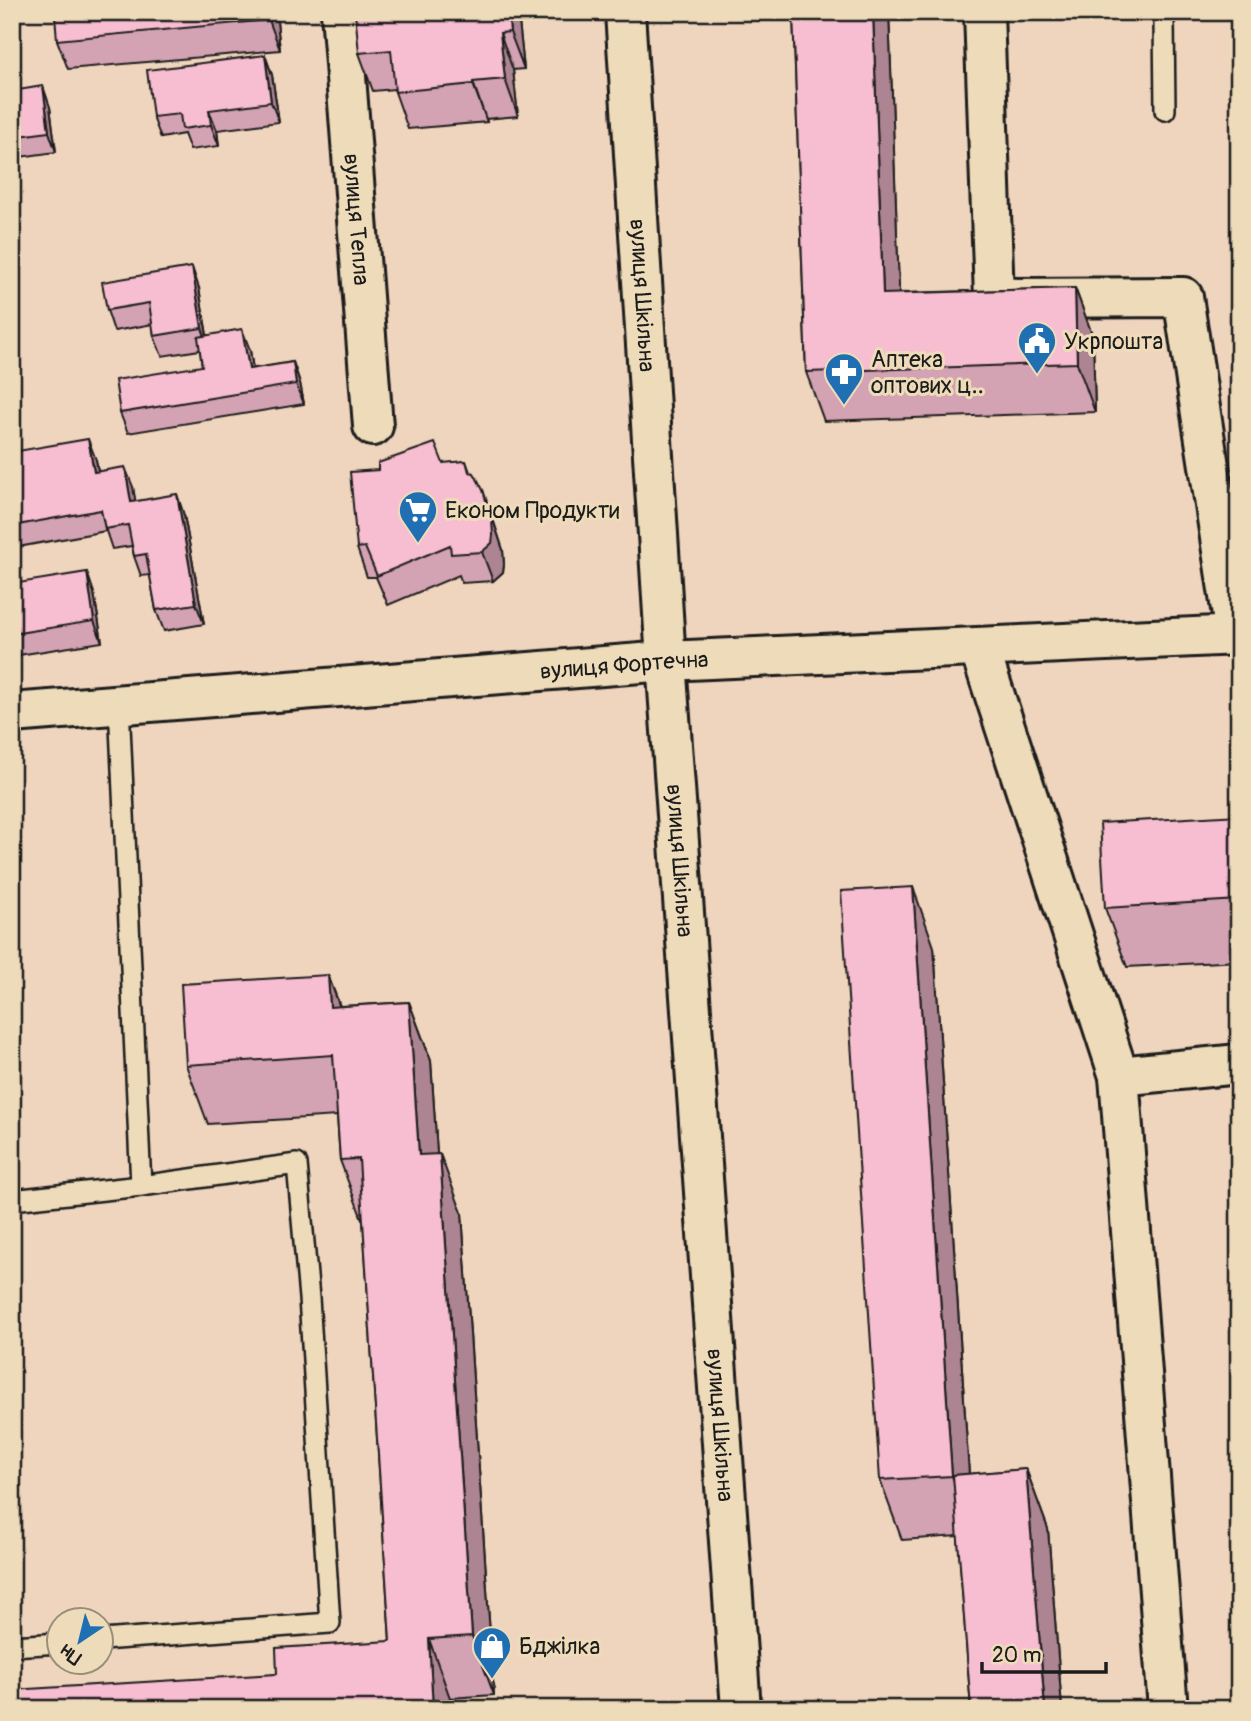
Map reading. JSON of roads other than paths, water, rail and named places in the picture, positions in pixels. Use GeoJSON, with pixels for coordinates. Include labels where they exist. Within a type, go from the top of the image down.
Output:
{"type":"FeatureCollection","features":[{"type":"Feature","properties":{"kind":"street","name":"вулиця Тепла"},"geometry":{"type":"LineString","coordinates":[[341,12],[373,426]]}},
{"type":"Feature","properties":{"kind":"street","name":"вулиця Шкільна"},"geometry":{"type":"LineString","coordinates":[[625,12],[666,661],[741,1709]]}},
{"type":"Feature","properties":{"kind":"street"},"geometry":{"type":"LineString","coordinates":[[984,12],[994,298],[1183,297],[1237,635]]}},
{"type":"Feature","properties":{"kind":"street","name":"вулиця Фортечна"},"geometry":{"type":"LineString","coordinates":[[12,713],[666,661],[1237,635]]}},
{"type":"Feature","properties":{"kind":"street"},"geometry":{"type":"LineString","coordinates":[[979,647],[1119,1076],[1168,1709]]}},
{"type":"Feature","properties":{"kind":"street"},"geometry":{"type":"LineString","coordinates":[[1119,1076],[1239,1064]]}},
{"type":"Feature","properties":{"kind":"lane"},"geometry":{"type":"LineString","coordinates":[[1165,110],[1166,12]]}},
{"type":"Feature","properties":{"kind":"lane"},"geometry":{"type":"LineString","coordinates":[[119,704],[141,1186]]}},
{"type":"Feature","properties":{"kind":"lane"},"geometry":{"type":"LineString","coordinates":[[12,1200],[141,1186],[297,1164],[309,1298],[330,1623],[116,1639]]}},
{"type":"Feature","properties":{"kind":"lane"},"geometry":{"type":"LineString","coordinates":[[12,1646],[46,1644]]}},
{"type":"Feature","properties":{"kind":"place","name":"Укрпошта"},"geometry":{"type":"Point","coordinates":[1037,375]}},
{"type":"Feature","properties":{"kind":"place","name":"Аптека оптових ц‥"},"geometry":{"type":"Point","coordinates":[844,406]}},
{"type":"Feature","properties":{"kind":"place","name":"Економ Продукти"},"geometry":{"type":"Point","coordinates":[418,544]}},
{"type":"Feature","properties":{"kind":"place","name":"Бджілка"},"geometry":{"type":"Point","coordinates":[492,1680]}}]}
